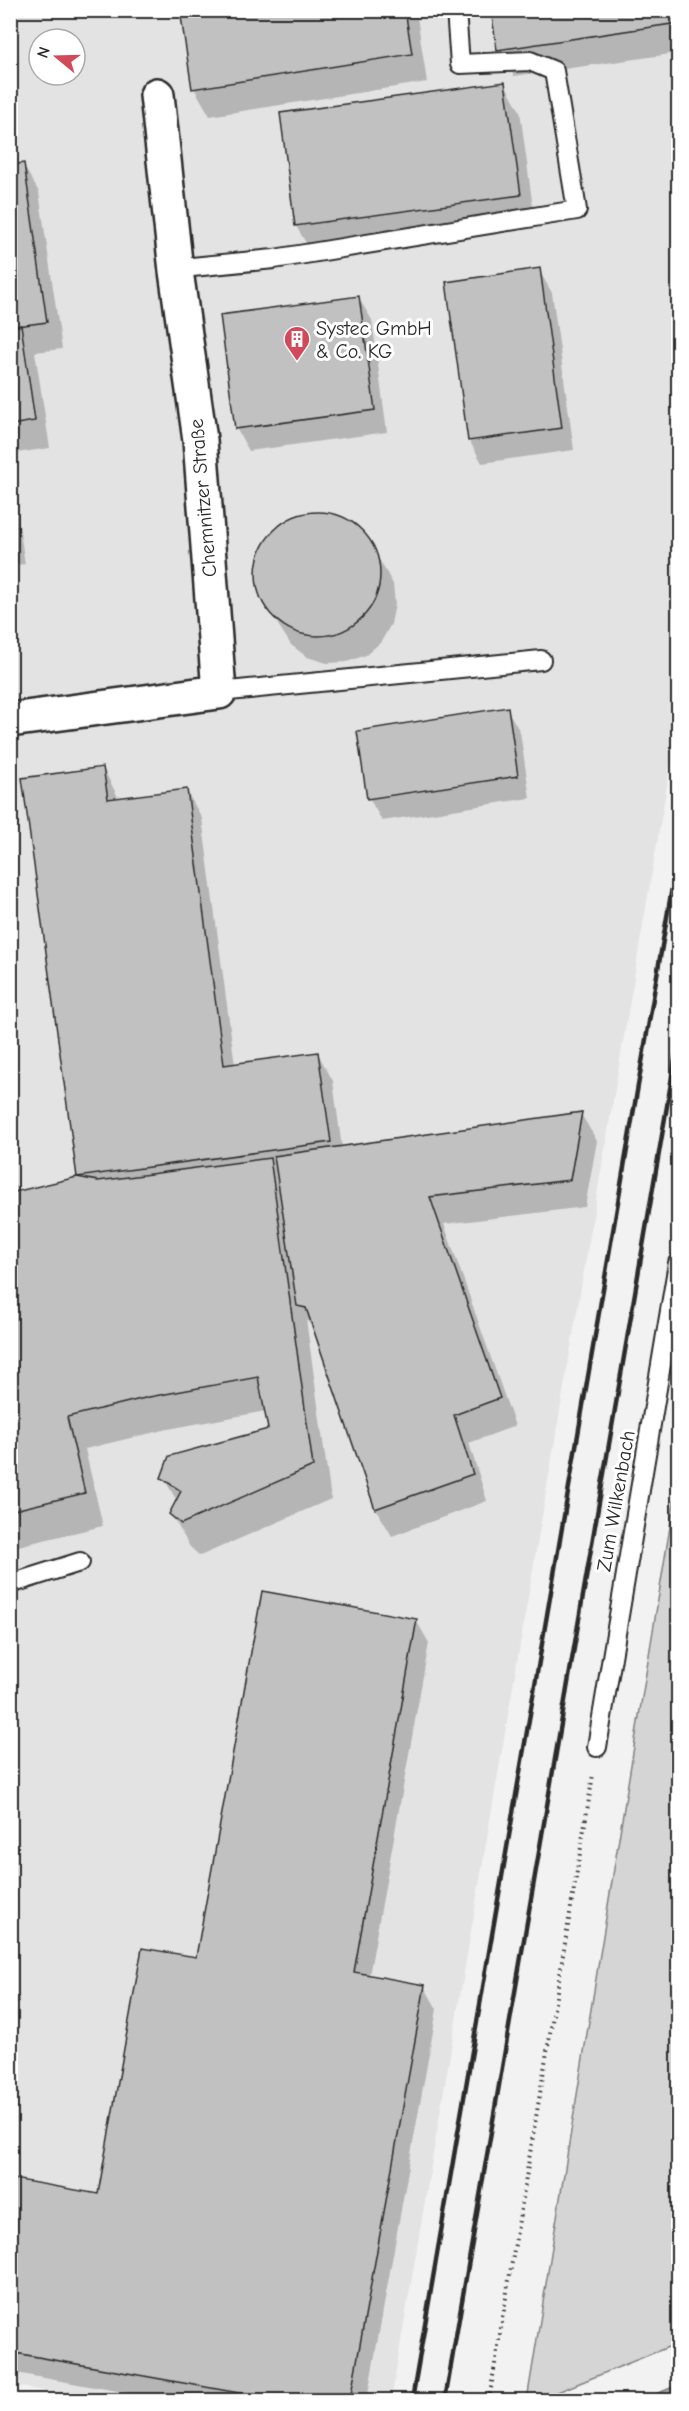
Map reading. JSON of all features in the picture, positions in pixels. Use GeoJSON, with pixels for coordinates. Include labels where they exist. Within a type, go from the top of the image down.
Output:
{"type":"FeatureCollection","features":[{"type":"Feature","properties":{"kind":"street","name":"Chemnitzer Straße"},"geometry":{"type":"LineString","coordinates":[[157,95],[176,272],[200,440],[219,692]]}},
{"type":"Feature","properties":{"kind":"street"},"geometry":{"type":"LineString","coordinates":[[10,720],[219,692]]}},
{"type":"Feature","properties":{"kind":"lane"},"geometry":{"type":"LineString","coordinates":[[176,272],[192,267],[274,259],[577,210],[554,71],[530,61],[460,64],[456,10]]}},
{"type":"Feature","properties":{"kind":"lane"},"geometry":{"type":"LineString","coordinates":[[219,692],[541,660]]}},
{"type":"Feature","properties":{"kind":"lane","name":"Zum Wilkenbach"},"geometry":{"type":"LineString","coordinates":[[597,1747],[678,1263]]}},
{"type":"Feature","properties":{"kind":"lane"},"geometry":{"type":"LineString","coordinates":[[10,1584],[80,1562]]}},
{"type":"Feature","properties":{"kind":"path"},"geometry":{"type":"LineString","coordinates":[[489,2400],[597,1747]]}},
{"type":"Feature","properties":{"kind":"shaded area"},"geometry":{"type":"Polygon","coordinates":[[[10,11],[678,11],[678,720],[391,2400],[94,2400],[11,2385],[10,11]]]}},
{"type":"Feature","properties":{"kind":"shaded area"},"geometry":{"type":"Polygon","coordinates":[[[678,1478],[678,2343],[538,2400],[527,2400],[678,1478]]]}},
{"type":"Feature","properties":{"kind":"shaded area"},"geometry":{"type":"Polygon","coordinates":[[[678,2385],[678,2400],[641,2400],[678,2385]]]}},
{"type":"Feature","properties":{"kind":"building"},"geometry":{"type":"Polygon","coordinates":[[[180,10],[405,10],[412,54],[192,89],[180,10]]]}},
{"type":"Feature","properties":{"kind":"building"},"geometry":{"type":"Polygon","coordinates":[[[491,10],[678,10],[678,23],[497,50],[491,10]]]}},
{"type":"Feature","properties":{"kind":"building"},"geometry":{"type":"Polygon","coordinates":[[[505,82],[521,195],[295,226],[280,113],[505,82]]]}},
{"type":"Feature","properties":{"kind":"building"},"geometry":{"type":"Polygon","coordinates":[[[24,163],[47,322],[10,327],[10,165],[24,163]]]}},
{"type":"Feature","properties":{"kind":"building"},"geometry":{"type":"Polygon","coordinates":[[[540,268],[562,428],[468,441],[446,282],[540,268]]]}},
{"type":"Feature","properties":{"kind":"building","name":"Systec GmbH & Co. KG"},"geometry":{"type":"Polygon","coordinates":[[[359,296],[375,410],[235,429],[220,315],[359,296]]]}},
{"type":"Feature","properties":{"kind":"building"},"geometry":{"type":"Polygon","coordinates":[[[21,325],[35,421],[10,425],[10,327],[21,325]]]}},
{"type":"Feature","properties":{"kind":"building"},"geometry":{"type":"Polygon","coordinates":[[[318,512],[342,517],[362,530],[375,550],[380,574],[375,598],[362,618],[342,631],[318,636],[294,631],[274,618],[261,598],[256,574],[261,550],[274,530],[294,517],[318,512]]]}},
{"type":"Feature","properties":{"kind":"building"},"geometry":{"type":"Polygon","coordinates":[[[508,707],[518,776],[367,799],[357,731],[508,707]]]}},
{"type":"Feature","properties":{"kind":"building"},"geometry":{"type":"Polygon","coordinates":[[[103,767],[108,799],[187,789],[224,1065],[318,1052],[331,1142],[77,1177],[22,778],[103,767]]]}},
{"type":"Feature","properties":{"kind":"building"},"geometry":{"type":"Polygon","coordinates":[[[582,1112],[570,1180],[430,1197],[500,1398],[454,1415],[473,1474],[375,1509],[306,1308],[297,1306],[274,1156],[582,1112]]]}},
{"type":"Feature","properties":{"kind":"building"},"geometry":{"type":"Polygon","coordinates":[[[270,1158],[313,1466],[181,1524],[169,1514],[181,1491],[161,1478],[169,1456],[268,1429],[258,1377],[149,1397],[67,1417],[85,1493],[10,1511],[10,1193],[77,1177],[98,1181],[270,1158]]]}},
{"type":"Feature","properties":{"kind":"building"},"geometry":{"type":"Polygon","coordinates":[[[262,1591],[417,1619],[354,1972],[425,1985],[350,2400],[278,2400],[10,2352],[10,2196],[14,2179],[98,2194],[142,1948],[196,1957],[262,1591]]]}},
{"type":"Feature","properties":{"kind":"railway"},"geometry":{"type":"LineString","coordinates":[[412,2400],[678,853]]}},
{"type":"Feature","properties":{"kind":"railway"},"geometry":{"type":"LineString","coordinates":[[445,2400],[678,1042]]}},
{"type":"Feature","properties":{"kind":"place","name":"Systec GmbH & Co. KG"},"geometry":{"type":"Point","coordinates":[297,362]}}]}
